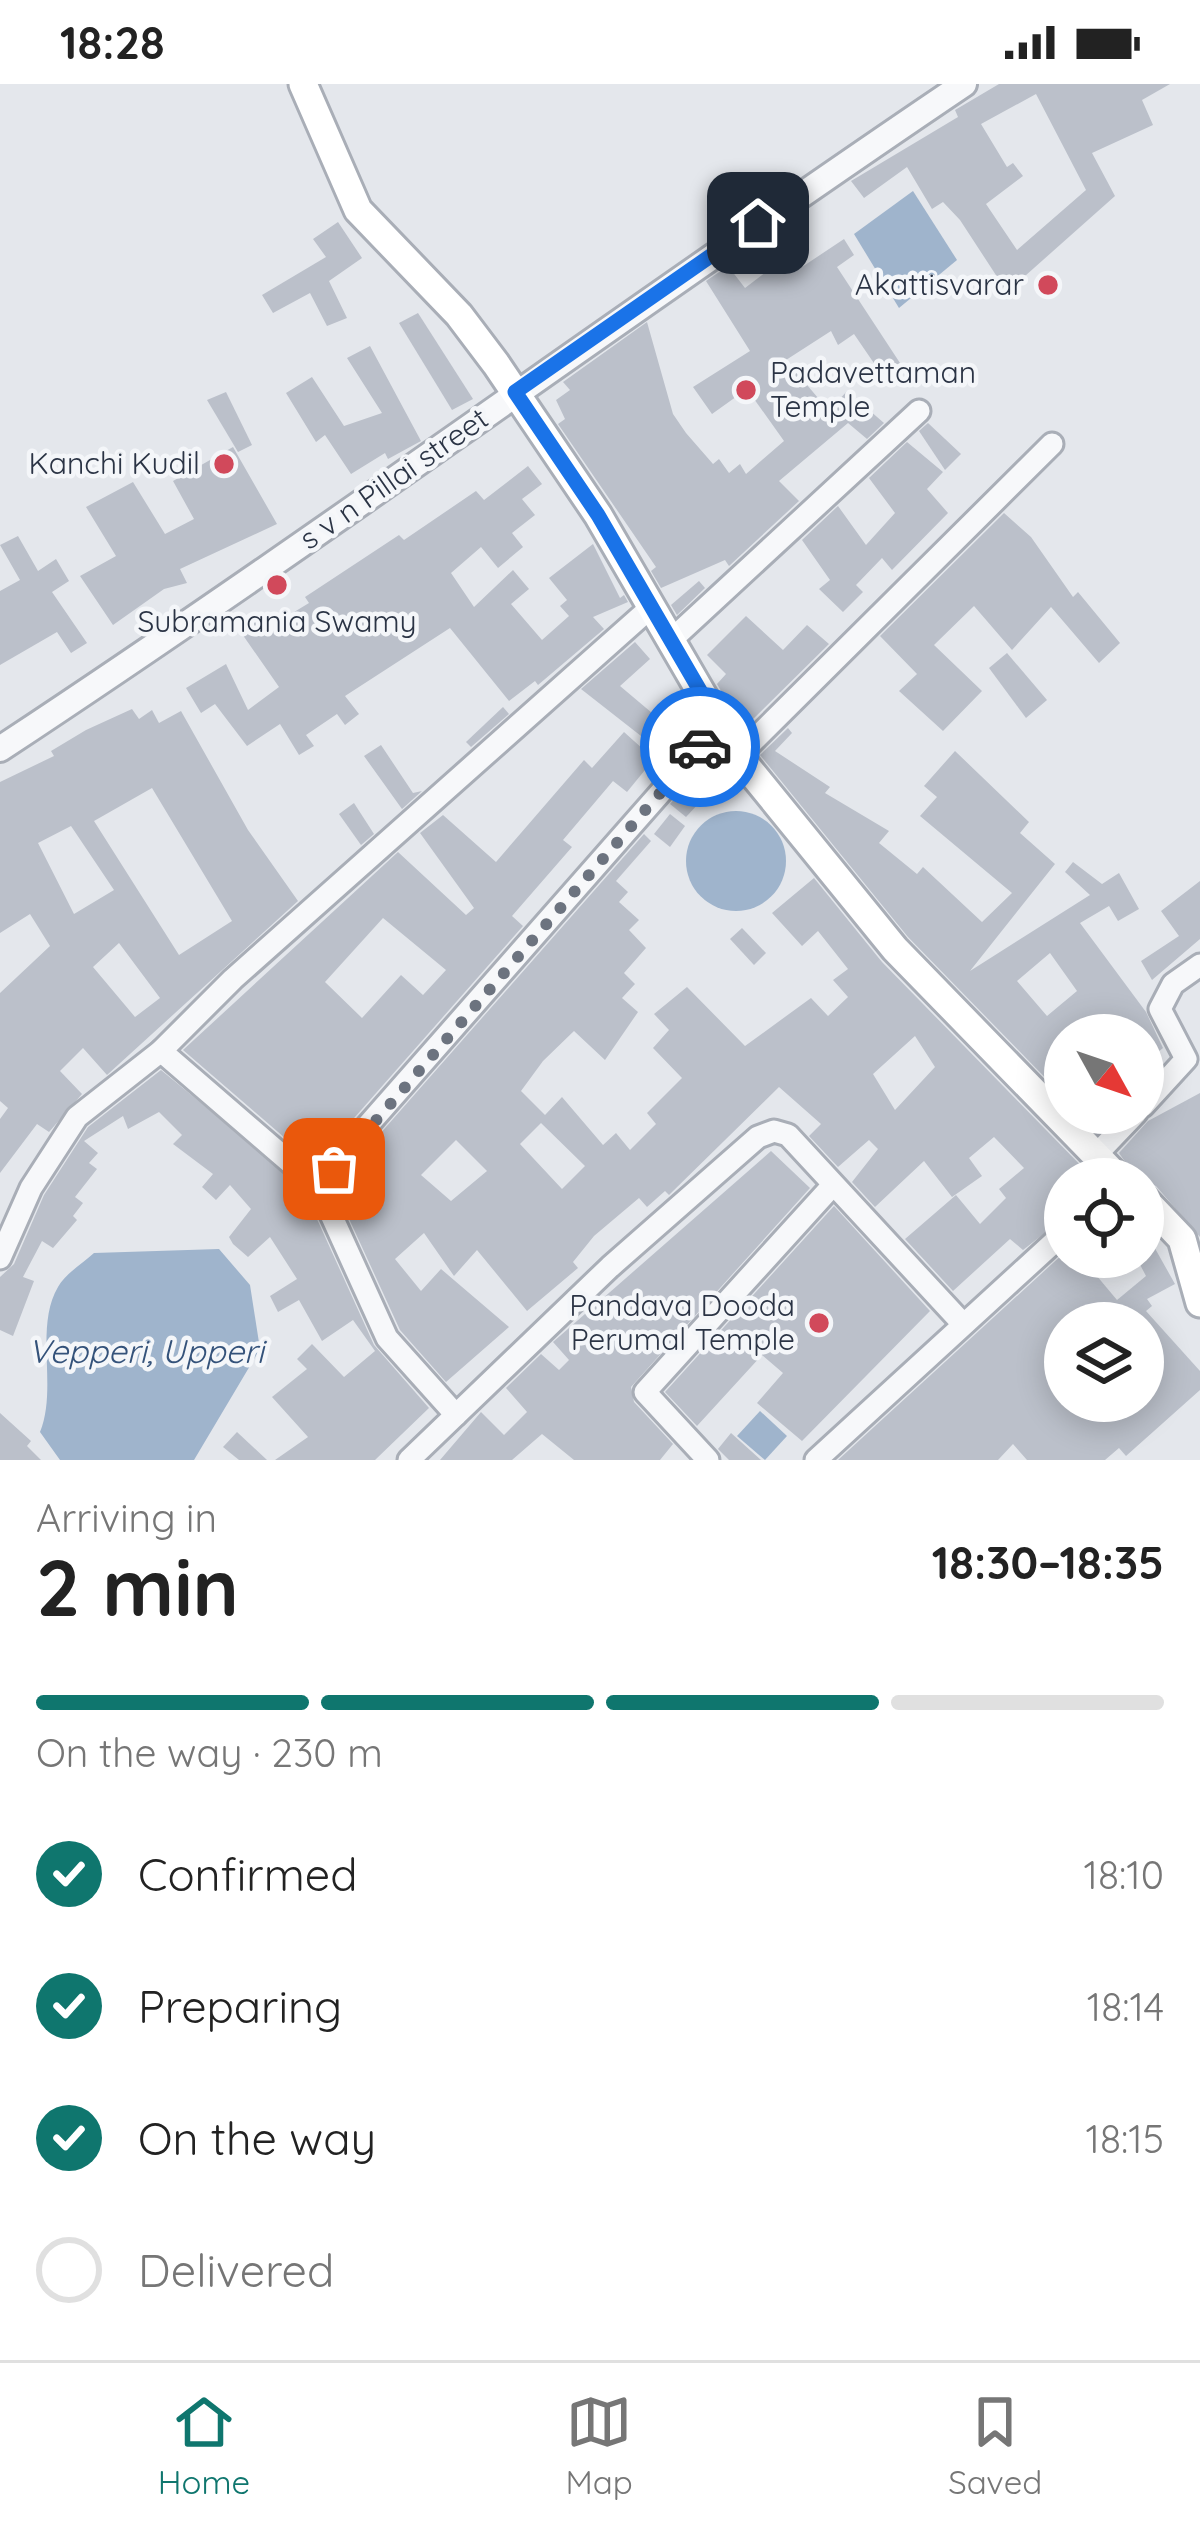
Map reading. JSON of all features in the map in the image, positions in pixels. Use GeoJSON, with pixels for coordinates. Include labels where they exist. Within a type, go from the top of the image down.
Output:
{"type":"FeatureCollection","features":[{"type":"Feature","properties":{"kind":"main road"},"geometry":{"type":"LineString","coordinates":[[303,84],[358,210],[459,315],[515,392],[598,515],[738,756],[895,949],[1099,1158]]}},
{"type":"Feature","properties":{"kind":"main road"},"geometry":{"type":"LineString","coordinates":[[1164,1213],[1191,1233],[1200,1303]]}},
{"type":"Feature","properties":{"kind":"street","name":"s v n Pillai street"},"geometry":{"type":"LineString","coordinates":[[0,749],[198,618],[515,392],[964,84]]}},
{"type":"Feature","properties":{"kind":"street"},"geometry":{"type":"LineString","coordinates":[[669,642],[919,411]]}},
{"type":"Feature","properties":{"kind":"street"},"geometry":{"type":"LineString","coordinates":[[738,756],[1052,443]]}},
{"type":"Feature","properties":{"kind":"street"},"geometry":{"type":"LineString","coordinates":[[0,1258],[64,1132],[112,1086],[161,1051],[233,979],[649,608]]}},
{"type":"Feature","properties":{"kind":"street"},"geometry":{"type":"LineString","coordinates":[[314,1177],[334,1169],[720,725]]}},
{"type":"Feature","properties":{"kind":"street"},"geometry":{"type":"LineString","coordinates":[[1163,1014],[1160,1009],[1173,984],[1200,965]]}},
{"type":"Feature","properties":{"kind":"street"},"geometry":{"type":"LineString","coordinates":[[1164,1017],[1186,1059],[1164,1083]]}},
{"type":"Feature","properties":{"kind":"street"},"geometry":{"type":"LineString","coordinates":[[161,1051],[238,1120],[314,1177],[387,1338],[456,1415]]}},
{"type":"Feature","properties":{"kind":"street"},"geometry":{"type":"LineString","coordinates":[[410,1460],[610,1267],[758,1137],[773,1131],[788,1135],[963,1324]]}},
{"type":"Feature","properties":{"kind":"street"},"geometry":{"type":"LineString","coordinates":[[1096,1155],[1116,1134]]}},
{"type":"Feature","properties":{"kind":"street"},"geometry":{"type":"LineString","coordinates":[[702,1458],[644,1396],[649,1384],[833,1186]]}},
{"type":"Feature","properties":{"kind":"street"},"geometry":{"type":"LineString","coordinates":[[816,1460],[1044,1251]]}},
{"type":"Feature","properties":{"kind":"water"},"geometry":{"type":"Polygon","coordinates":[[[913,191],[957,260],[899,308],[854,234],[913,191]]]}},
{"type":"Feature","properties":{"kind":"water"},"geometry":{"type":"Polygon","coordinates":[[[736,811],[755,815],[771,826],[782,842],[786,861],[782,880],[771,896],[755,907],[736,911],[717,907],[701,896],[690,880],[686,861],[690,842],[701,826],[717,815],[736,811]]]}},
{"type":"Feature","properties":{"kind":"water","name":"Vepperi, Upperi"},"geometry":{"type":"Polygon","coordinates":[[[219,1249],[250,1285],[260,1349],[194,1460],[60,1460],[40,1432],[47,1397],[48,1321],[61,1282],[94,1253],[219,1249]]]}},
{"type":"Feature","properties":{"kind":"water"},"geometry":{"type":"Polygon","coordinates":[[[760,1411],[787,1436],[765,1460],[737,1436],[760,1411]]]}},
{"type":"Feature","properties":{"kind":"building"},"geometry":{"type":"Polygon","coordinates":[[[999,84],[1170,84],[1142,100],[1153,125],[1092,153],[1115,196],[1007,292],[960,220],[943,202],[932,209],[907,167],[864,198],[851,181],[958,117],[955,110],[999,84]],[[1036,94],[981,124],[1007,167],[1013,163],[1023,176],[986,204],[1017,250],[1086,190],[1036,94]]]}},
{"type":"Feature","properties":{"kind":"building"},"geometry":{"type":"Polygon","coordinates":[[[338,222],[362,258],[329,281],[347,318],[327,326],[310,293],[273,313],[262,295],[326,257],[313,239],[338,222]]]}},
{"type":"Feature","properties":{"kind":"building"},"geometry":{"type":"Polygon","coordinates":[[[844,239],[854,255],[837,267],[900,363],[882,375],[854,334],[838,345],[831,331],[786,360],[829,411],[847,391],[884,423],[867,439],[848,423],[779,481],[799,501],[729,566],[725,560],[661,588],[651,571],[656,567],[558,424],[565,419],[556,400],[570,390],[563,382],[647,322],[673,414],[713,464],[719,459],[729,473],[740,464],[746,474],[784,441],[747,389],[712,414],[693,387],[750,351],[706,281],[728,266],[745,288],[783,259],[793,273],[844,239]]]}},
{"type":"Feature","properties":{"kind":"building"},"geometry":{"type":"Polygon","coordinates":[[[418,313],[473,399],[452,410],[399,323],[418,313]]]}},
{"type":"Feature","properties":{"kind":"building"},"geometry":{"type":"Polygon","coordinates":[[[370,346],[421,441],[388,459],[385,453],[351,474],[325,435],[316,442],[286,393],[312,377],[344,426],[382,413],[347,358],[370,346]]]}},
{"type":"Feature","properties":{"kind":"building"},"geometry":{"type":"Polygon","coordinates":[[[226,392],[252,445],[238,452],[207,400],[226,392]]]}},
{"type":"Feature","properties":{"kind":"building"},"geometry":{"type":"Polygon","coordinates":[[[928,423],[961,454],[945,470],[919,431],[928,423]]]}},
{"type":"Feature","properties":{"kind":"building"},"geometry":{"type":"Polygon","coordinates":[[[907,442],[943,472],[927,489],[948,513],[892,570],[882,558],[856,585],[863,592],[843,612],[819,589],[830,580],[802,540],[838,506],[866,545],[895,513],[869,478],[907,442]]]}},
{"type":"Feature","properties":{"kind":"building"},"geometry":{"type":"Polygon","coordinates":[[[233,447],[277,524],[180,569],[187,583],[164,589],[113,625],[80,576],[116,556],[86,507],[133,482],[165,534],[194,519],[173,481],[233,447]]]}},
{"type":"Feature","properties":{"kind":"building"},"geometry":{"type":"Polygon","coordinates":[[[528,466],[542,484],[522,499],[535,515],[512,533],[523,547],[498,568],[481,547],[451,573],[474,607],[513,570],[529,589],[511,604],[542,640],[569,616],[560,606],[567,600],[549,578],[593,544],[620,598],[624,595],[628,602],[593,617],[604,629],[538,685],[535,681],[509,701],[450,628],[345,696],[359,714],[345,725],[337,714],[306,735],[314,746],[299,755],[280,724],[247,746],[215,704],[201,713],[186,688],[226,664],[248,710],[279,687],[240,631],[270,613],[276,623],[309,603],[305,597],[399,535],[404,540],[476,491],[484,500],[528,466]]]}},
{"type":"Feature","properties":{"kind":"building"},"geometry":{"type":"Polygon","coordinates":[[[1004,513],[1031,537],[1073,597],[1078,592],[1120,643],[1099,663],[1051,607],[1012,650],[974,606],[934,645],[982,691],[943,731],[899,691],[917,674],[880,636],[1004,513]]]}},
{"type":"Feature","properties":{"kind":"building"},"geometry":{"type":"Polygon","coordinates":[[[18,536],[38,571],[56,559],[69,581],[52,592],[87,643],[71,653],[57,632],[0,665],[0,591],[20,580],[0,545],[18,536]]]}},
{"type":"Feature","properties":{"kind":"building"},"geometry":{"type":"Polygon","coordinates":[[[699,581],[705,588],[677,615],[671,605],[699,581]]]}},
{"type":"Feature","properties":{"kind":"building"},"geometry":{"type":"Polygon","coordinates":[[[746,616],[783,650],[807,625],[829,644],[743,729],[717,684],[726,674],[707,655],[746,616]]]}},
{"type":"Feature","properties":{"kind":"building"},"geometry":{"type":"Polygon","coordinates":[[[635,642],[650,659],[620,686],[658,718],[641,736],[581,689],[635,642]]]}},
{"type":"Feature","properties":{"kind":"building"},"geometry":{"type":"Polygon","coordinates":[[[1007,653],[1047,700],[1026,718],[989,668],[1007,653]]]}},
{"type":"Feature","properties":{"kind":"building"},"geometry":{"type":"Polygon","coordinates":[[[503,707],[509,714],[471,747],[466,742],[503,707]]]}},
{"type":"Feature","properties":{"kind":"building"},"geometry":{"type":"Polygon","coordinates":[[[132,709],[139,719],[152,710],[159,723],[181,711],[248,830],[298,901],[107,1075],[83,1048],[60,1071],[82,1094],[49,1132],[37,1124],[0,1173],[0,1119],[8,1108],[0,1101],[0,993],[50,946],[30,914],[0,933],[0,782],[54,756],[51,751],[132,709]],[[152,788],[94,821],[179,955],[232,921],[152,788]],[[71,826],[38,843],[74,914],[114,890],[71,826]],[[119,943],[93,967],[135,1017],[160,998],[119,943]]]}},
{"type":"Feature","properties":{"kind":"building"},"geometry":{"type":"Polygon","coordinates":[[[788,728],[792,733],[775,751],[830,787],[825,793],[889,831],[879,843],[917,874],[923,867],[982,922],[1012,893],[920,816],[937,797],[924,786],[955,751],[1029,822],[1020,833],[1055,864],[970,971],[1090,895],[1065,872],[1073,862],[1102,884],[1119,873],[1139,909],[1118,921],[1109,906],[1080,923],[1147,1014],[1049,1014],[1077,991],[1050,953],[1017,981],[1045,1014],[1044,1076],[908,937],[760,755],[788,728]]]}},
{"type":"Feature","properties":{"kind":"building"},"geometry":{"type":"Polygon","coordinates":[[[624,732],[654,759],[627,792],[613,781],[563,840],[572,847],[512,916],[523,926],[318,1159],[307,1157],[183,1050],[398,852],[466,915],[474,908],[420,833],[443,815],[496,862],[584,760],[592,768],[624,732]],[[383,918],[325,982],[362,1018],[401,975],[423,995],[446,970],[383,918]]]}},
{"type":"Feature","properties":{"kind":"building"},"geometry":{"type":"Polygon","coordinates":[[[381,745],[413,793],[422,791],[402,809],[364,756],[381,745]]]}},
{"type":"Feature","properties":{"kind":"building"},"geometry":{"type":"Polygon","coordinates":[[[710,759],[726,774],[686,817],[670,804],[710,759]]]}},
{"type":"Feature","properties":{"kind":"building"},"geometry":{"type":"Polygon","coordinates":[[[354,803],[374,834],[361,845],[339,814],[354,803]]]}},
{"type":"Feature","properties":{"kind":"building"},"geometry":{"type":"Polygon","coordinates":[[[670,814],[685,826],[670,847],[654,834],[670,814]]]}},
{"type":"Feature","properties":{"kind":"building"},"geometry":{"type":"Polygon","coordinates":[[[644,834],[651,841],[616,881],[628,892],[619,902],[639,920],[629,930],[646,948],[624,973],[635,984],[622,998],[638,1012],[605,1060],[574,1031],[543,1061],[521,1091],[545,1115],[562,1097],[603,1145],[616,1133],[630,1150],[656,1124],[647,1113],[682,1078],[653,1048],[669,1030],[654,1014],[687,987],[745,1046],[811,998],[828,1016],[848,997],[833,980],[848,969],[818,931],[802,946],[772,913],[814,878],[882,962],[1044,1128],[1044,1134],[1050,1134],[1073,1158],[1044,1158],[1044,1234],[1023,1250],[1010,1239],[953,1291],[905,1239],[956,1195],[980,1224],[1006,1198],[999,1189],[1024,1168],[994,1137],[969,1158],[982,1176],[952,1197],[924,1161],[875,1207],[852,1182],[878,1149],[869,1140],[838,1167],[809,1136],[821,1124],[779,1087],[669,1195],[665,1191],[647,1207],[639,1198],[594,1236],[573,1262],[578,1268],[527,1311],[477,1250],[454,1276],[424,1233],[395,1259],[421,1291],[441,1269],[509,1327],[446,1382],[400,1330],[334,1186],[644,834]],[[915,1036],[873,1074],[895,1110],[935,1067],[915,1036]],[[541,1123],[520,1144],[562,1189],[585,1166],[541,1123]],[[456,1140],[421,1175],[451,1201],[487,1171],[456,1140]]]}},
{"type":"Feature","properties":{"kind":"building"},"geometry":{"type":"Polygon","coordinates":[[[1200,881],[1200,939],[1152,980],[1141,961],[1179,936],[1161,911],[1200,881]]]}},
{"type":"Feature","properties":{"kind":"building"},"geometry":{"type":"Polygon","coordinates":[[[742,928],[766,953],[754,965],[730,939],[742,928]]]}},
{"type":"Feature","properties":{"kind":"building"},"geometry":{"type":"Polygon","coordinates":[[[161,1070],[302,1186],[374,1345],[429,1408],[375,1460],[275,1460],[308,1437],[272,1397],[307,1369],[297,1359],[312,1344],[344,1377],[375,1351],[353,1320],[322,1341],[299,1300],[278,1312],[270,1296],[297,1279],[270,1237],[248,1257],[233,1244],[229,1237],[251,1209],[230,1185],[216,1200],[202,1187],[213,1174],[173,1144],[182,1135],[159,1112],[128,1129],[123,1116],[84,1141],[98,1153],[89,1163],[97,1169],[75,1197],[83,1203],[73,1216],[77,1220],[53,1248],[42,1241],[23,1277],[34,1281],[13,1336],[0,1330],[0,1277],[14,1264],[44,1195],[88,1127],[161,1070]]]}},
{"type":"Feature","properties":{"kind":"building"},"geometry":{"type":"Polygon","coordinates":[[[1200,1093],[1200,1237],[1164,1195],[1164,1158],[1122,1158],[1119,1153],[1136,1134],[1164,1134],[1164,1112],[1200,1093]]]}},
{"type":"Feature","properties":{"kind":"building"},"geometry":{"type":"Polygon","coordinates":[[[771,1151],[810,1188],[631,1387],[634,1402],[673,1444],[660,1460],[574,1460],[542,1434],[512,1460],[440,1460],[481,1412],[504,1435],[527,1412],[506,1388],[541,1354],[559,1370],[569,1360],[553,1342],[771,1151]]]}},
{"type":"Feature","properties":{"kind":"building"},"geometry":{"type":"Polygon","coordinates":[[[834,1206],[930,1311],[802,1441],[757,1403],[783,1373],[762,1355],[697,1426],[665,1392],[834,1206]]]}},
{"type":"Feature","properties":{"kind":"building"},"geometry":{"type":"Polygon","coordinates":[[[1164,1264],[1175,1284],[1147,1299],[1149,1302],[1044,1302],[1044,1422],[1164,1422],[1164,1331],[1200,1371],[1200,1390],[1126,1456],[1119,1448],[1105,1460],[1027,1460],[1013,1444],[998,1460],[838,1460],[1044,1271],[1044,1278],[1099,1278],[1117,1300],[1144,1278],[1164,1278],[1164,1264]]]}},
{"type":"Feature","properties":{"kind":"building"},"geometry":{"type":"Polygon","coordinates":[[[0,1413],[31,1441],[27,1446],[41,1460],[0,1460],[0,1413]]]}},
{"type":"Feature","properties":{"kind":"building"},"geometry":{"type":"Polygon","coordinates":[[[237,1432],[267,1460],[239,1460],[223,1447],[237,1432]]]}},
{"type":"Feature","properties":{"kind":"building"},"geometry":{"type":"Polygon","coordinates":[[[731,1433],[761,1460],[729,1460],[718,1449],[731,1433]]]}},
{"type":"Feature","properties":{"kind":"way so far"},"geometry":{"type":"LineString","coordinates":[[334,1169],[700,747]]}},
{"type":"Feature","properties":{"kind":"place","name":"Akattisvarar"},"geometry":{"type":"Point","coordinates":[1048,285]}},
{"type":"Feature","properties":{"kind":"place","name":"Padavettaman Temple"},"geometry":{"type":"Point","coordinates":[746,390]}},
{"type":"Feature","properties":{"kind":"place","name":"Kanchi Kudil"},"geometry":{"type":"Point","coordinates":[224,464]}},
{"type":"Feature","properties":{"kind":"place","name":"Subramania Swamy"},"geometry":{"type":"Point","coordinates":[277,585]}},
{"type":"Feature","properties":{"kind":"place","name":"Pandava Dooda Perumal Temple"},"geometry":{"type":"Point","coordinates":[819,1323]}},
{"type":"Feature","properties":{"kind":"route"},"geometry":{"type":"LineString","coordinates":[[700,747],[720,725],[598,515],[515,392],[758,223]]}}]}
